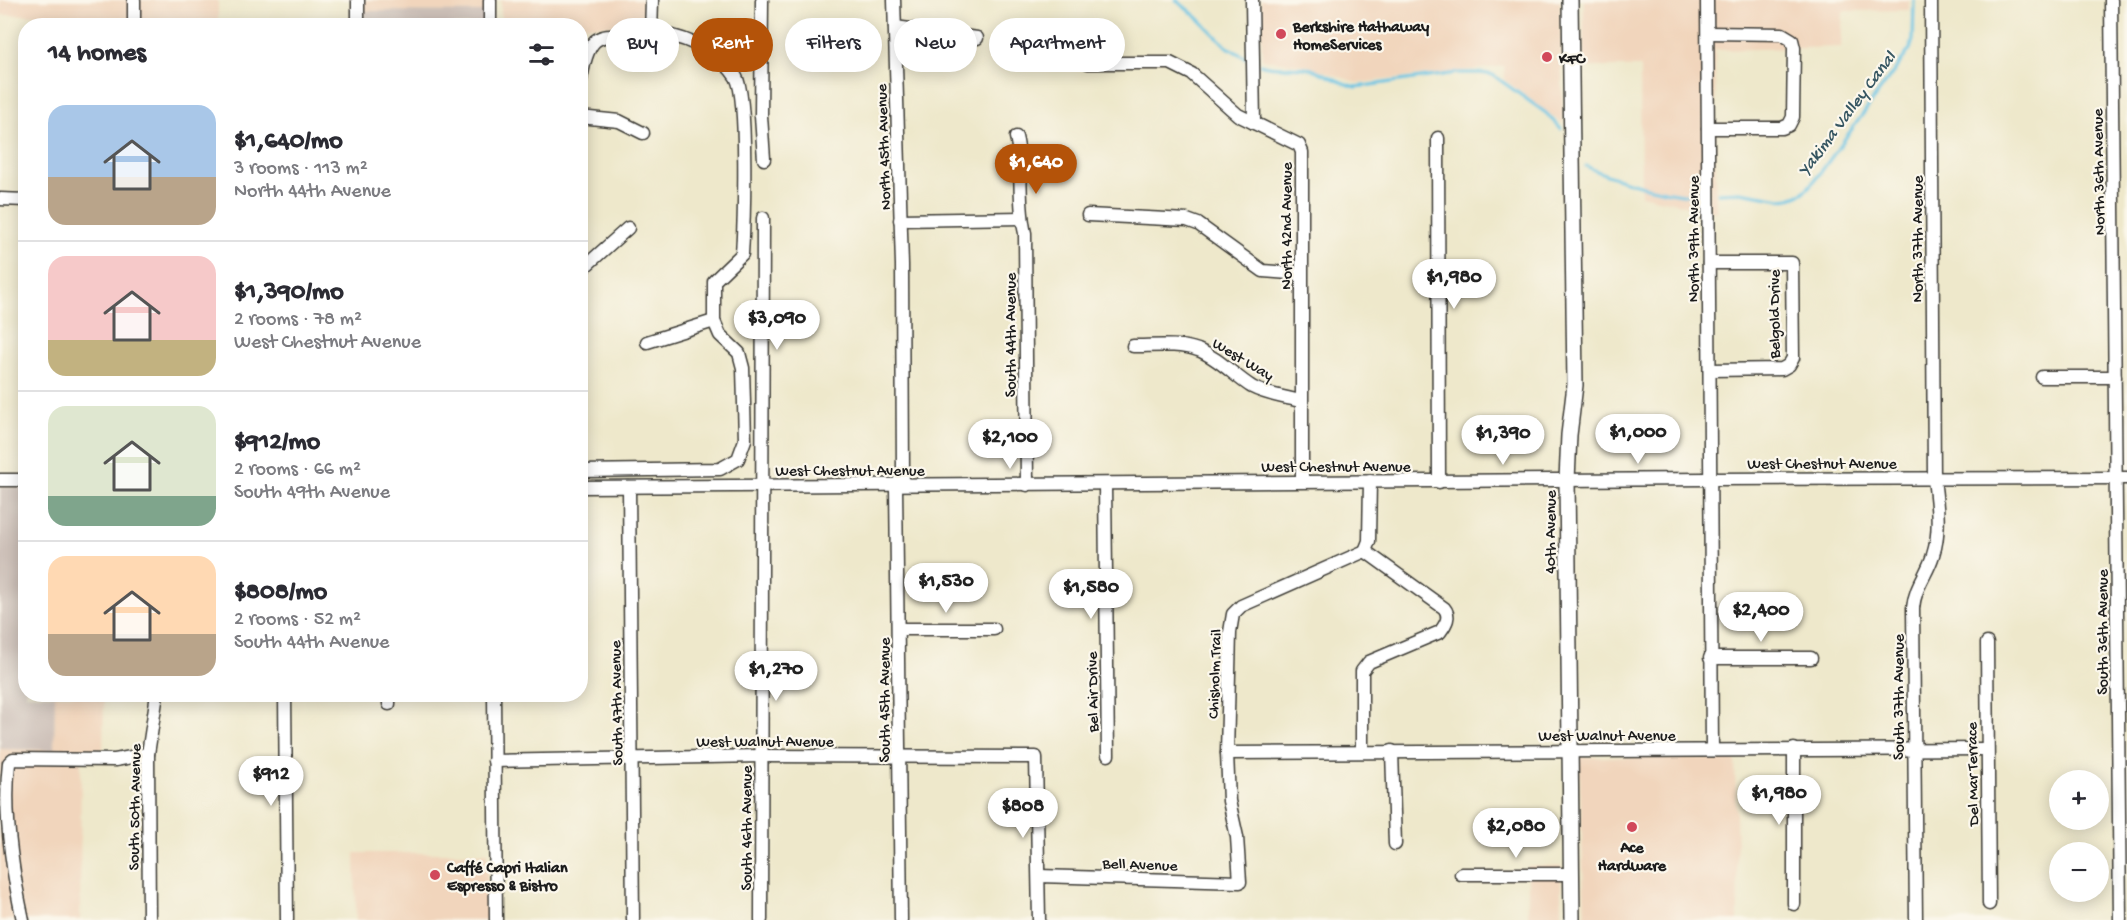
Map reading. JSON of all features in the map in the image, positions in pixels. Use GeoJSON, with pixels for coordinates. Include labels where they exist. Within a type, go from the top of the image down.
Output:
{"type":"FeatureCollection","features":[{"type":"Feature","properties":{"kind":"main road","name":"40th Avenue"},"geometry":{"type":"LineString","coordinates":[[1570,0],[1575,385],[1567,480],[1572,920]]}},
{"type":"Feature","properties":{"kind":"street"},"geometry":{"type":"LineString","coordinates":[[134,0],[134,18]]}},
{"type":"Feature","properties":{"kind":"street"},"geometry":{"type":"LineString","coordinates":[[358,0],[358,18]]}},
{"type":"Feature","properties":{"kind":"street"},"geometry":{"type":"LineString","coordinates":[[490,0],[490,18]]}},
{"type":"Feature","properties":{"kind":"street"},"geometry":{"type":"LineString","coordinates":[[651,18],[652,0]]}},
{"type":"Feature","properties":{"kind":"street"},"geometry":{"type":"LineString","coordinates":[[762,0],[764,159]]}},
{"type":"Feature","properties":{"kind":"street","name":"North 45th Avenue"},"geometry":{"type":"LineString","coordinates":[[894,0],[895,18]]}},
{"type":"Feature","properties":{"kind":"street"},"geometry":{"type":"LineString","coordinates":[[1125,63],[1170,63],[1192,74],[1238,115],[1254,123],[1252,0]]}},
{"type":"Feature","properties":{"kind":"street","name":"North 39th Avenue"},"geometry":{"type":"LineString","coordinates":[[1707,0],[1712,750]]}},
{"type":"Feature","properties":{"kind":"street","name":"North 37th Avenue"},"geometry":{"type":"LineString","coordinates":[[1931,0],[1934,479]]}},
{"type":"Feature","properties":{"kind":"street","name":"North 36th Avenue"},"geometry":{"type":"LineString","coordinates":[[2111,0],[2114,142],[2121,215],[2121,344]]}},
{"type":"Feature","properties":{"kind":"street"},"geometry":{"type":"LineString","coordinates":[[1708,33],[1782,34],[1792,40],[1794,48],[1793,117],[1789,125],[1782,128],[1708,128]]}},
{"type":"Feature","properties":{"kind":"street"},"geometry":{"type":"LineString","coordinates":[[588,53],[597,40],[606,36]]}},
{"type":"Feature","properties":{"kind":"street"},"geometry":{"type":"LineString","coordinates":[[588,471],[720,468],[738,459],[745,440],[743,368],[740,353],[720,335],[714,321],[714,281],[742,254],[741,93],[737,78],[727,66],[714,55],[679,38]]}},
{"type":"Feature","properties":{"kind":"street","name":"North 45th Avenue"},"geometry":{"type":"LineString","coordinates":[[896,72],[902,265]]}},
{"type":"Feature","properties":{"kind":"street"},"geometry":{"type":"LineString","coordinates":[[588,118],[619,121],[643,133]]}},
{"type":"Feature","properties":{"kind":"street","name":"North 42nd Avenue"},"geometry":{"type":"LineString","coordinates":[[1254,123],[1299,145],[1302,152],[1302,481]]}},
{"type":"Feature","properties":{"kind":"street"},"geometry":{"type":"LineString","coordinates":[[743,136],[762,136]]}},
{"type":"Feature","properties":{"kind":"street","name":"South 44th Avenue"},"geometry":{"type":"LineString","coordinates":[[1016,137],[1021,155],[1022,218],[1025,233],[1027,485]]}},
{"type":"Feature","properties":{"kind":"street"},"geometry":{"type":"LineString","coordinates":[[1438,138],[1439,482]]}},
{"type":"Feature","properties":{"kind":"street"},"geometry":{"type":"LineString","coordinates":[[2114,142],[2127,142]]}},
{"type":"Feature","properties":{"kind":"street"},"geometry":{"type":"LineString","coordinates":[[0,199],[18,200]]}},
{"type":"Feature","properties":{"kind":"street"},"geometry":{"type":"LineString","coordinates":[[1088,215],[1186,220],[1198,224],[1263,271],[1301,274]]}},
{"type":"Feature","properties":{"kind":"street","name":"South 46th Avenue"},"geometry":{"type":"LineString","coordinates":[[761,920],[762,218]]}},
{"type":"Feature","properties":{"kind":"street"},"geometry":{"type":"LineString","coordinates":[[900,220],[1022,218]]}},
{"type":"Feature","properties":{"kind":"street"},"geometry":{"type":"LineString","coordinates":[[588,264],[628,228]]}},
{"type":"Feature","properties":{"kind":"street","name":"Belgold Drive"},"geometry":{"type":"LineString","coordinates":[[1709,263],[1792,263],[1793,275],[1793,358],[1789,365],[1782,369],[1710,370]]}},
{"type":"Feature","properties":{"kind":"street","name":"South 45th Avenue"},"geometry":{"type":"LineString","coordinates":[[901,920],[896,486],[903,476],[902,265]]}},
{"type":"Feature","properties":{"kind":"street"},"geometry":{"type":"LineString","coordinates":[[647,342],[714,321]]}},
{"type":"Feature","properties":{"kind":"street","name":"South 36th Avenue"},"geometry":{"type":"LineString","coordinates":[[2120,920],[2123,748],[2122,478],[2115,377],[2121,344]]}},
{"type":"Feature","properties":{"kind":"street","name":"West Way"},"geometry":{"type":"LineString","coordinates":[[1133,346],[1179,346],[1197,350],[1214,358],[1254,388],[1302,401]]}},
{"type":"Feature","properties":{"kind":"street"},"geometry":{"type":"LineString","coordinates":[[2042,378],[2115,377]]}},
{"type":"Feature","properties":{"kind":"street","name":"West Chestnut Avenue"},"geometry":{"type":"LineString","coordinates":[[588,487],[1302,481],[2122,478]]}},
{"type":"Feature","properties":{"kind":"street","name":"South 37th Avenue"},"geometry":{"type":"LineString","coordinates":[[1916,920],[1913,749],[1914,595],[1923,574],[1929,567],[1935,548],[1937,512],[1934,479]]}},
{"type":"Feature","properties":{"kind":"street"},"geometry":{"type":"LineString","coordinates":[[0,480],[18,480]]}},
{"type":"Feature","properties":{"kind":"street"},"geometry":{"type":"LineString","coordinates":[[1362,751],[1362,671],[1369,662],[1440,632],[1448,616],[1444,608],[1365,550],[1369,540],[1370,481]]}},
{"type":"Feature","properties":{"kind":"street","name":"Bel Air Drive"},"geometry":{"type":"LineString","coordinates":[[1105,484],[1108,755]]}},
{"type":"Feature","properties":{"kind":"street","name":"South 47th Avenue"},"geometry":{"type":"LineString","coordinates":[[629,487],[633,920]]}},
{"type":"Feature","properties":{"kind":"street","name":"Chisholm Trail"},"geometry":{"type":"LineString","coordinates":[[1240,882],[1237,837],[1229,801],[1227,753],[1230,632],[1233,614],[1241,606],[1365,550]]}},
{"type":"Feature","properties":{"kind":"street"},"geometry":{"type":"LineString","coordinates":[[899,629],[994,629]]}},
{"type":"Feature","properties":{"kind":"street","name":"Del Mar Terrace"},"geometry":{"type":"LineString","coordinates":[[1987,643],[1989,904]]}},
{"type":"Feature","properties":{"kind":"street"},"geometry":{"type":"LineString","coordinates":[[1710,658],[1811,658]]}},
{"type":"Feature","properties":{"kind":"street","name":"South 50th Avenue"},"geometry":{"type":"LineString","coordinates":[[149,920],[148,754],[156,702]]}},
{"type":"Feature","properties":{"kind":"street"},"geometry":{"type":"LineString","coordinates":[[285,702],[287,920]]}},
{"type":"Feature","properties":{"kind":"street"},"geometry":{"type":"LineString","coordinates":[[494,702],[496,920]]}},
{"type":"Feature","properties":{"kind":"street"},"geometry":{"type":"LineString","coordinates":[[1794,749],[1794,904]]}},
{"type":"Feature","properties":{"kind":"street","name":"West Walnut Avenue"},"geometry":{"type":"LineString","coordinates":[[1227,753],[1987,749]]}},
{"type":"Feature","properties":{"kind":"street"},"geometry":{"type":"LineString","coordinates":[[1392,751],[1395,844]]}},
{"type":"Feature","properties":{"kind":"street"},"geometry":{"type":"LineString","coordinates":[[23,920],[9,837],[9,763],[13,759],[115,760],[148,754]]}},
{"type":"Feature","properties":{"kind":"street","name":"West Walnut Avenue"},"geometry":{"type":"LineString","coordinates":[[494,761],[761,756],[1036,757],[1039,876]]}},
{"type":"Feature","properties":{"kind":"street"},"geometry":{"type":"LineString","coordinates":[[1461,874],[1571,874]]}},
{"type":"Feature","properties":{"kind":"street"},"geometry":{"type":"LineString","coordinates":[[1039,876],[1039,920]]}},
{"type":"Feature","properties":{"kind":"street","name":"Bell Avenue"},"geometry":{"type":"LineString","coordinates":[[1039,876],[1240,882]]}},
{"type":"Feature","properties":{"kind":"shaded area"},"geometry":{"type":"Polygon","coordinates":[[[0,0],[218,0],[218,18],[49,18],[49,15],[0,15],[0,0]]]}},
{"type":"Feature","properties":{"kind":"shaded area"},"geometry":{"type":"Polygon","coordinates":[[[364,0],[484,0],[486,12],[364,11],[364,0]]]}},
{"type":"Feature","properties":{"kind":"shaded area"},"geometry":{"type":"Polygon","coordinates":[[[501,0],[645,0],[645,18],[606,18],[606,26],[588,26],[588,18],[501,18],[501,0]]]}},
{"type":"Feature","properties":{"kind":"shaded area"},"geometry":{"type":"Polygon","coordinates":[[[1261,0],[1560,0],[1563,124],[1505,80],[1504,66],[1358,83],[1309,66],[1262,59],[1261,0]]]}},
{"type":"Feature","properties":{"kind":"shaded area"},"geometry":{"type":"Polygon","coordinates":[[[1584,0],[1909,0],[1909,10],[1843,11],[1841,47],[1715,50],[1716,212],[1641,195],[1640,67],[1583,67],[1584,0]]]}},
{"type":"Feature","properties":{"kind":"shaded area"},"geometry":{"type":"Polygon","coordinates":[[[364,11],[486,12],[486,18],[364,18],[364,11]]]}},
{"type":"Feature","properties":{"kind":"shaded area"},"geometry":{"type":"Polygon","coordinates":[[[0,487],[18,487],[18,702],[55,702],[54,750],[0,749],[0,487]]]}},
{"type":"Feature","properties":{"kind":"shaded area"},"geometry":{"type":"Polygon","coordinates":[[[55,702],[104,702],[103,750],[81,750],[80,920],[0,920],[0,749],[54,750],[55,702]]]}},
{"type":"Feature","properties":{"kind":"shaded area"},"geometry":{"type":"Polygon","coordinates":[[[1579,757],[1735,758],[1738,920],[1585,920],[1579,757]]]}},
{"type":"Feature","properties":{"kind":"shaded area"},"geometry":{"type":"Polygon","coordinates":[[[355,853],[487,853],[487,920],[356,920],[355,853]]]}},
{"type":"Feature","properties":{"kind":"shaded area"},"geometry":{"type":"Polygon","coordinates":[[[1528,866],[1561,866],[1561,920],[1528,920],[1528,866]]]}},
{"type":"Feature","properties":{"kind":"waterway","name":"Yakima Valley Canal"},"geometry":{"type":"LineString","coordinates":[[1176,0],[1226,46],[1246,58]]}},
{"type":"Feature","properties":{"kind":"waterway","name":"Yakima Valley Canal"},"geometry":{"type":"LineString","coordinates":[[1718,193],[1740,192],[1781,199],[1803,193],[1815,180],[1910,49],[1913,40],[1914,0]]}},
{"type":"Feature","properties":{"kind":"waterway","name":"Yakima Valley Canal"},"geometry":{"type":"LineString","coordinates":[[1260,64],[1312,69],[1356,87],[1457,73],[1493,75],[1546,113],[1561,129]]}},
{"type":"Feature","properties":{"kind":"waterway","name":"Yakima Valley Canal"},"geometry":{"type":"LineString","coordinates":[[1586,166],[1642,186],[1675,193],[1701,195]]}},
{"type":"Feature","properties":{"kind":"place","name":"Berkshire Hathaway HomeServices"},"geometry":{"type":"Point","coordinates":[1281,34]}},
{"type":"Feature","properties":{"kind":"place","name":"KFC"},"geometry":{"type":"Point","coordinates":[1547,57]}},
{"type":"Feature","properties":{"kind":"place","name":"Ace Hardware"},"geometry":{"type":"Point","coordinates":[1632,827]}},
{"type":"Feature","properties":{"kind":"place","name":"Caffé Capri Italian Espresso & Bistro"},"geometry":{"type":"Point","coordinates":[435,875]}}]}
